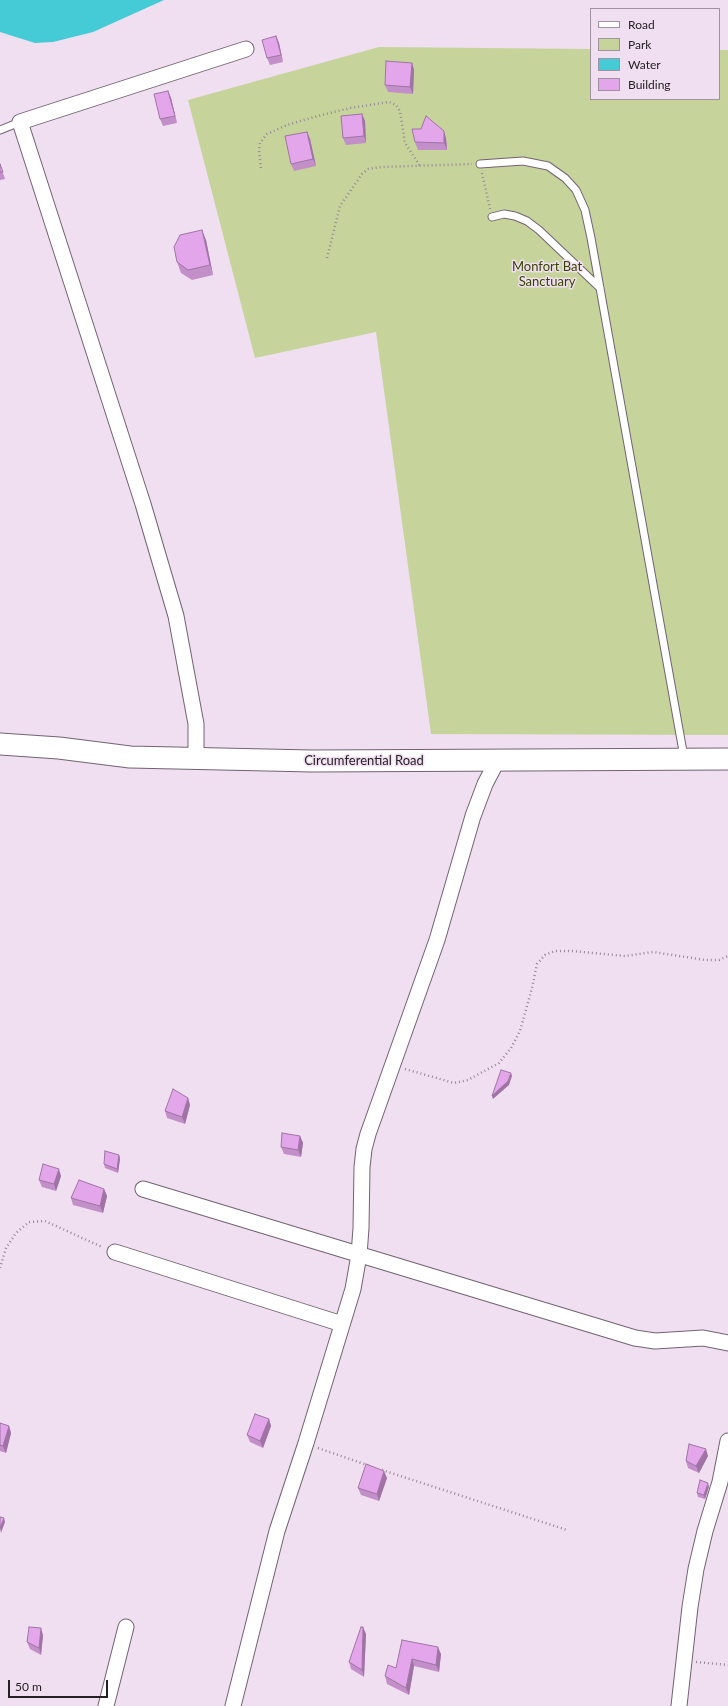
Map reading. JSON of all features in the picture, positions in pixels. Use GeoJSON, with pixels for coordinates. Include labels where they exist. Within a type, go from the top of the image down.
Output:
{"type":"FeatureCollection","features":[{"type":"Feature","properties":{"kind":"main road","name":"Circumferential Road"},"geometry":{"type":"LineString","coordinates":[[0,744],[59,748],[130,757],[196,759],[312,761],[728,759]]}},
{"type":"Feature","properties":{"kind":"street"},"geometry":{"type":"LineString","coordinates":[[196,759],[196,724],[176,616],[143,504],[20,122],[246,49]]}},
{"type":"Feature","properties":{"kind":"street"},"geometry":{"type":"LineString","coordinates":[[233,1706],[277,1531],[306,1444],[353,1289],[359,1255],[364,1149],[368,1134],[437,940],[473,816],[485,784],[497,761]]}},
{"type":"Feature","properties":{"kind":"street"},"geometry":{"type":"LineString","coordinates":[[143,1189],[635,1338],[654,1341],[703,1338],[728,1343]]}},
{"type":"Feature","properties":{"kind":"street"},"geometry":{"type":"LineString","coordinates":[[114,1252],[342,1324]]}},
{"type":"Feature","properties":{"kind":"street"},"geometry":{"type":"LineString","coordinates":[[679,1706],[696,1569],[705,1531],[720,1482],[728,1441]]}},
{"type":"Feature","properties":{"kind":"street"},"geometry":{"type":"LineString","coordinates":[[106,1706],[126,1626]]}},
{"type":"Feature","properties":{"kind":"lane"},"geometry":{"type":"LineString","coordinates":[[0,130],[20,122]]}},
{"type":"Feature","properties":{"kind":"lane"},"geometry":{"type":"LineString","coordinates":[[480,164],[523,161],[548,166],[565,178],[576,190],[585,210],[685,760]]}},
{"type":"Feature","properties":{"kind":"lane"},"geometry":{"type":"LineString","coordinates":[[492,217],[504,214],[515,216],[527,221],[539,230],[600,288]]}},
{"type":"Feature","properties":{"kind":"path"},"geometry":{"type":"LineString","coordinates":[[261,168],[259,151],[260,143],[267,134],[287,125],[314,117],[350,108],[389,102],[396,105],[400,111],[405,143],[420,167]]}},
{"type":"Feature","properties":{"kind":"path"},"geometry":{"type":"LineString","coordinates":[[327,258],[340,206],[362,174],[368,169],[381,167],[480,164],[492,217]]}},
{"type":"Feature","properties":{"kind":"path"},"geometry":{"type":"LineString","coordinates":[[393,1066],[454,1083],[468,1080],[498,1063],[512,1048],[520,1031],[537,964],[545,955],[555,951],[572,951],[625,956],[653,952],[705,960],[719,960],[728,956]]}},
{"type":"Feature","properties":{"kind":"path"},"geometry":{"type":"LineString","coordinates":[[0,1268],[6,1248],[16,1233],[29,1222],[45,1221],[114,1252]]}},
{"type":"Feature","properties":{"kind":"path"},"geometry":{"type":"LineString","coordinates":[[306,1444],[374,1467]]}},
{"type":"Feature","properties":{"kind":"path"},"geometry":{"type":"LineString","coordinates":[[381,1470],[567,1530]]}},
{"type":"Feature","properties":{"kind":"path"},"geometry":{"type":"LineString","coordinates":[[684,1661],[728,1665]]}},
{"type":"Feature","properties":{"kind":"green space","name":"Monfort Bat Sanctuary"},"geometry":{"type":"Polygon","coordinates":[[[379,47],[590,49],[590,100],[720,100],[720,50],[728,50],[728,735],[431,734],[376,332],[255,358],[188,100],[379,47]]]}},
{"type":"Feature","properties":{"kind":"water"},"geometry":{"type":"Polygon","coordinates":[[[0,0],[164,0],[93,32],[53,42],[35,43],[0,32],[0,0]]]}},
{"type":"Feature","properties":{"kind":"building"},"geometry":{"type":"Polygon","coordinates":[[[276,36],[281,55],[267,58],[262,40],[276,36]]]}},
{"type":"Feature","properties":{"kind":"building"},"geometry":{"type":"Polygon","coordinates":[[[386,61],[412,63],[410,87],[385,85],[386,61]]]}},
{"type":"Feature","properties":{"kind":"building"},"geometry":{"type":"Polygon","coordinates":[[[168,91],[175,116],[160,119],[154,94],[168,91]]]}},
{"type":"Feature","properties":{"kind":"building"},"geometry":{"type":"Polygon","coordinates":[[[362,114],[364,136],[343,138],[341,116],[362,114]]]}},
{"type":"Feature","properties":{"kind":"building"},"geometry":{"type":"Polygon","coordinates":[[[426,116],[444,131],[444,143],[415,142],[412,129],[421,129],[426,116]]]}},
{"type":"Feature","properties":{"kind":"building"},"geometry":{"type":"Polygon","coordinates":[[[307,132],[313,159],[291,164],[285,136],[307,132]]]}},
{"type":"Feature","properties":{"kind":"building"},"geometry":{"type":"Polygon","coordinates":[[[0,164],[3,172],[0,172],[0,164]]]}},
{"type":"Feature","properties":{"kind":"building"},"geometry":{"type":"Polygon","coordinates":[[[202,230],[210,265],[188,270],[177,262],[174,247],[180,235],[202,230]]]}},
{"type":"Feature","properties":{"kind":"building"},"geometry":{"type":"Polygon","coordinates":[[[501,1070],[511,1073],[508,1081],[492,1096],[501,1070]]]}},
{"type":"Feature","properties":{"kind":"building"},"geometry":{"type":"Polygon","coordinates":[[[173,1089],[188,1098],[182,1117],[165,1111],[173,1089]]]}},
{"type":"Feature","properties":{"kind":"building"},"geometry":{"type":"Polygon","coordinates":[[[282,1133],[300,1136],[298,1150],[281,1147],[282,1133]]]}},
{"type":"Feature","properties":{"kind":"building"},"geometry":{"type":"Polygon","coordinates":[[[105,1151],[119,1155],[117,1169],[104,1164],[105,1151]]]}},
{"type":"Feature","properties":{"kind":"building"},"geometry":{"type":"Polygon","coordinates":[[[43,1164],[59,1169],[54,1184],[39,1180],[43,1164]]]}},
{"type":"Feature","properties":{"kind":"building"},"geometry":{"type":"Polygon","coordinates":[[[79,1180],[104,1189],[100,1206],[71,1198],[79,1180]]]}},
{"type":"Feature","properties":{"kind":"building"},"geometry":{"type":"Polygon","coordinates":[[[255,1414],[269,1419],[260,1441],[247,1435],[255,1414]]]}},
{"type":"Feature","properties":{"kind":"building"},"geometry":{"type":"Polygon","coordinates":[[[0,1423],[9,1426],[3,1446],[0,1445],[0,1423]]]}},
{"type":"Feature","properties":{"kind":"building"},"geometry":{"type":"Polygon","coordinates":[[[689,1444],[706,1449],[696,1466],[686,1461],[689,1444]]]}},
{"type":"Feature","properties":{"kind":"building"},"geometry":{"type":"Polygon","coordinates":[[[366,1464],[384,1471],[377,1494],[358,1488],[366,1464]]]}},
{"type":"Feature","properties":{"kind":"building"},"geometry":{"type":"Polygon","coordinates":[[[700,1480],[708,1483],[704,1495],[697,1493],[700,1480]]]}},
{"type":"Feature","properties":{"kind":"building"},"geometry":{"type":"Polygon","coordinates":[[[0,1517],[4,1518],[0,1528],[0,1517]]]}},
{"type":"Feature","properties":{"kind":"building"},"geometry":{"type":"Polygon","coordinates":[[[29,1627],[41,1628],[39,1648],[27,1642],[29,1627]]]}},
{"type":"Feature","properties":{"kind":"building"},"geometry":{"type":"Polygon","coordinates":[[[361,1627],[363,1627],[362,1670],[349,1662],[361,1627]]]}},
{"type":"Feature","properties":{"kind":"building"},"geometry":{"type":"Polygon","coordinates":[[[402,1640],[438,1647],[436,1665],[412,1659],[406,1688],[385,1676],[388,1665],[396,1668],[402,1640]]]}}]}
